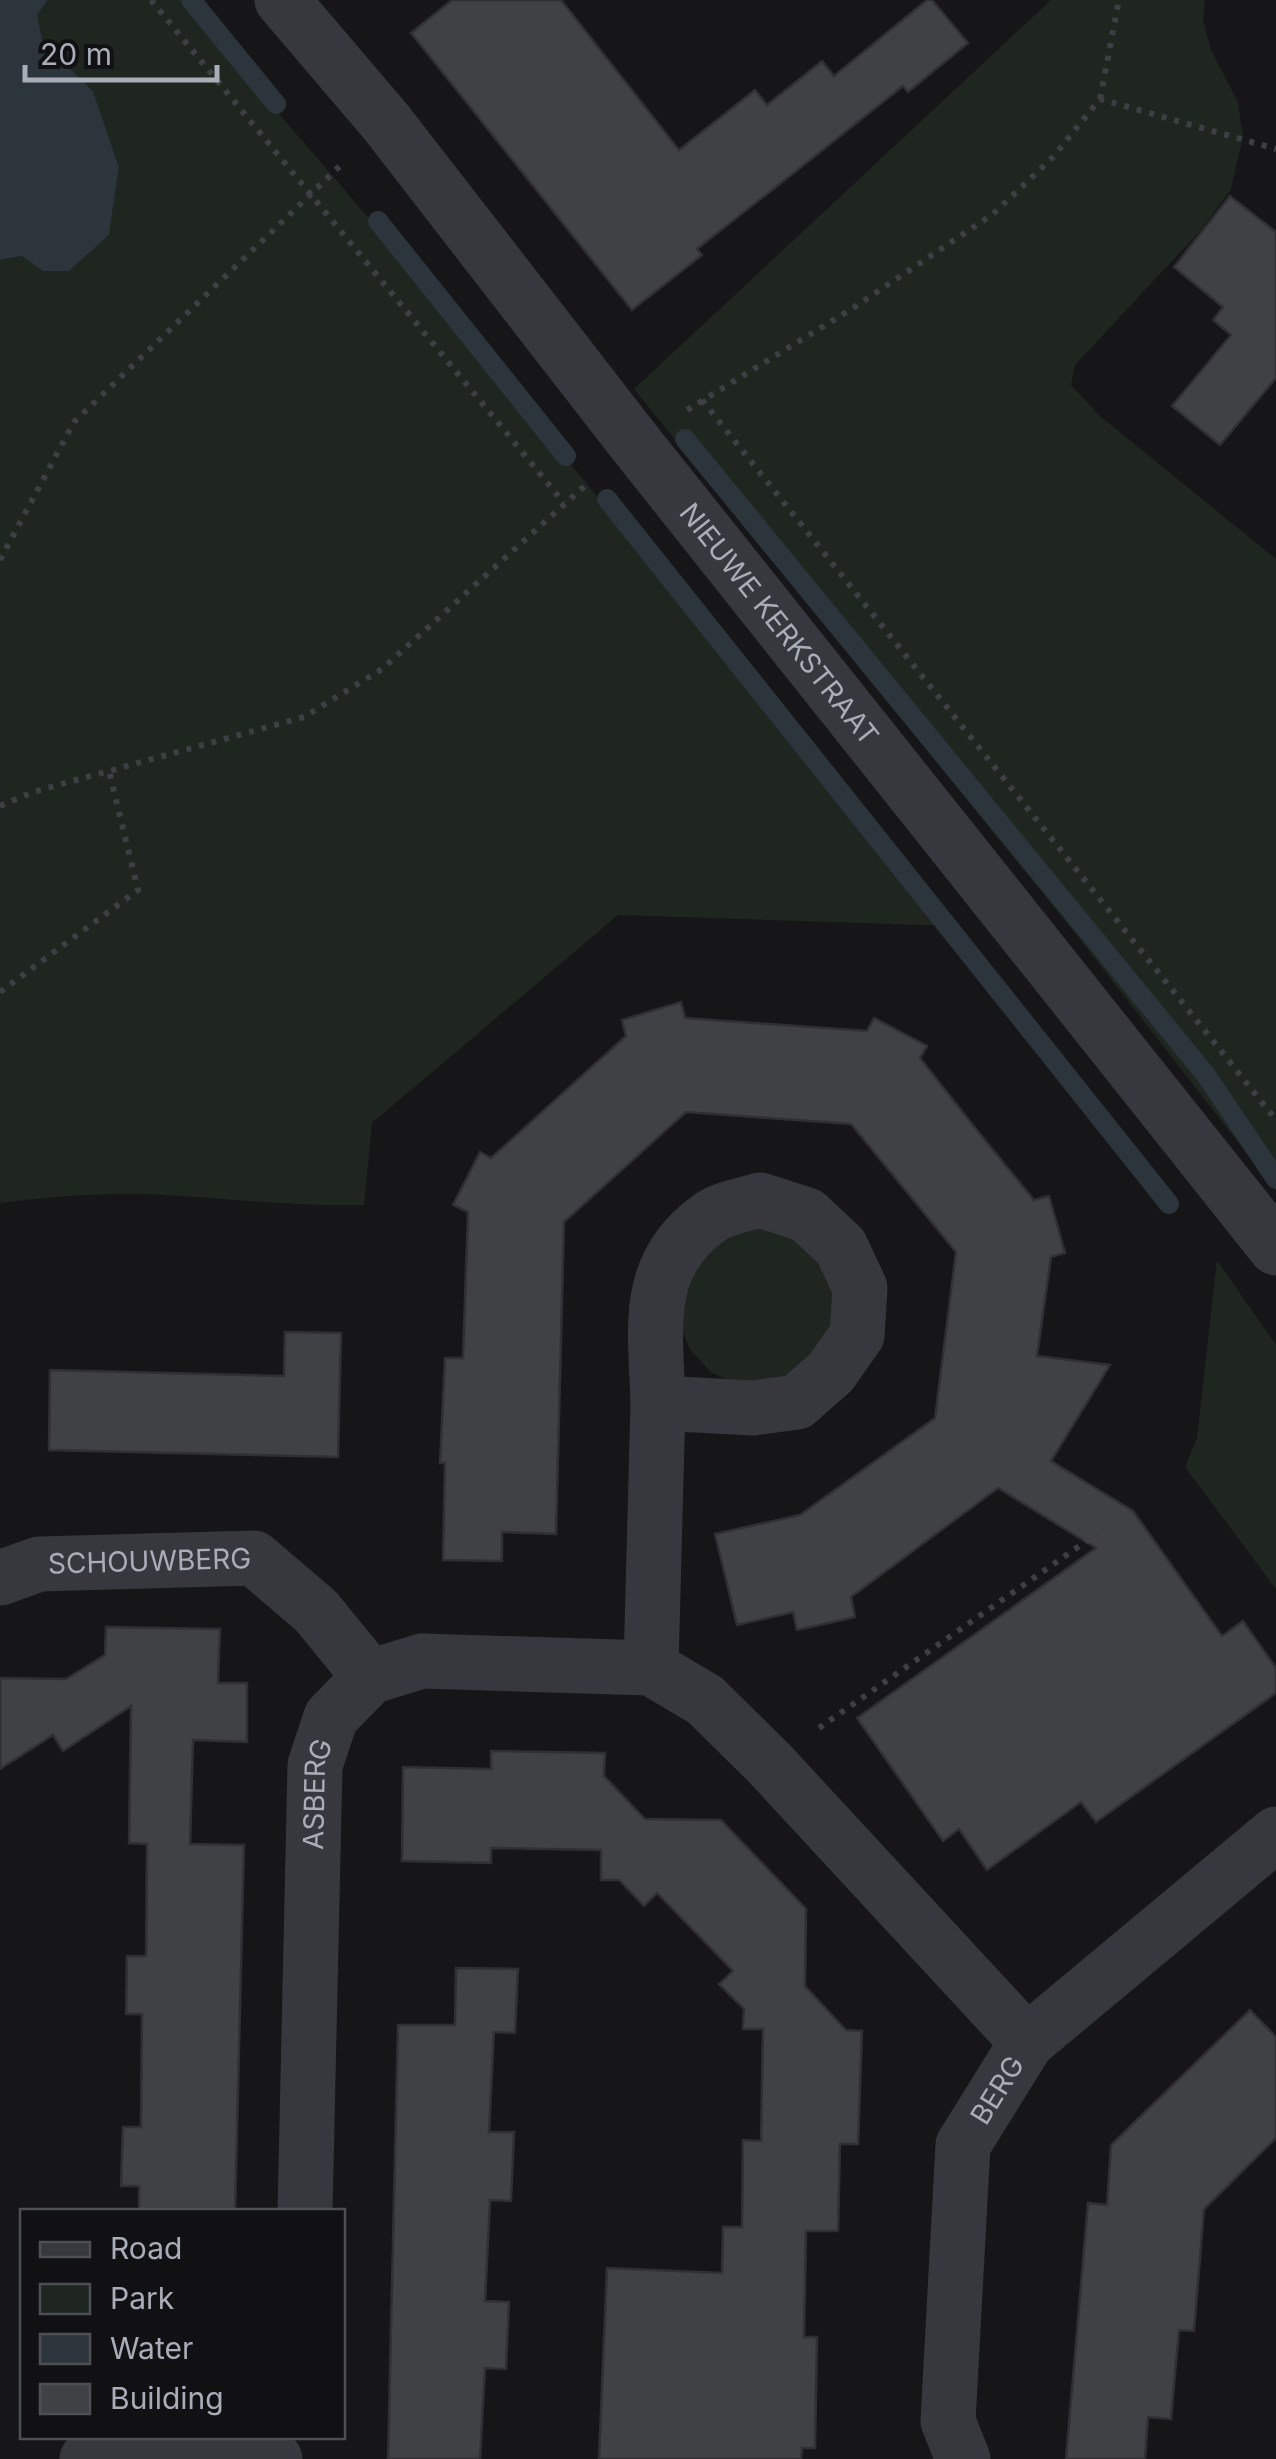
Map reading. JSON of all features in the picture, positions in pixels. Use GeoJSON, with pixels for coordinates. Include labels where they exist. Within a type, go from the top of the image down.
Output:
{"type":"FeatureCollection","features":[{"type":"Feature","properties":{"kind":"street","name":"NIEUWE KERKSTRAAT"},"geometry":{"type":"LineString","coordinates":[[282,0],[386,122],[635,443],[1276,1248]]}},
{"type":"Feature","properties":{"kind":"street"},"geometry":{"type":"LineString","coordinates":[[651,1668],[658,1403]]}},
{"type":"Feature","properties":{"kind":"street","name":"SCHOUWBERG"},"geometry":{"type":"LineString","coordinates":[[0,1578],[39,1564],[254,1558],[316,1611],[370,1677]]}},
{"type":"Feature","properties":{"kind":"street","name":"ASBERG"},"geometry":{"type":"LineString","coordinates":[[305,2209],[315,1765],[331,1718],[370,1677],[422,1661],[651,1668],[704,1700],[769,1762],[1027,2042]]}},
{"type":"Feature","properties":{"kind":"street","name":"BERG"},"geometry":{"type":"LineString","coordinates":[[962,2459],[948,2422],[964,2145],[1027,2042],[1276,1834]]}},
{"type":"Feature","properties":{"kind":"street"},"geometry":{"type":"LineString","coordinates":[[87,2459],[276,2459]]}},
{"type":"Feature","properties":{"kind":"path"},"geometry":{"type":"LineString","coordinates":[[151,0],[564,503]]}},
{"type":"Feature","properties":{"kind":"path"},"geometry":{"type":"LineString","coordinates":[[0,806],[33,792],[304,717],[382,669],[635,443],[853,308],[992,214],[1054,157],[1100,99],[1119,0]]}},
{"type":"Feature","properties":{"kind":"path"},"geometry":{"type":"LineString","coordinates":[[1100,99],[1276,148]]}},
{"type":"Feature","properties":{"kind":"path"},"geometry":{"type":"LineString","coordinates":[[0,560],[74,422],[386,122]]}},
{"type":"Feature","properties":{"kind":"path"},"geometry":{"type":"LineString","coordinates":[[702,400],[1276,1120]]}},
{"type":"Feature","properties":{"kind":"path"},"geometry":{"type":"LineString","coordinates":[[0,992],[138,890],[109,771]]}},
{"type":"Feature","properties":{"kind":"path"},"geometry":{"type":"LineString","coordinates":[[769,1762],[1098,1534]]}},
{"type":"Feature","properties":{"kind":"green space"},"geometry":{"type":"Polygon","coordinates":[[[48,0],[181,0],[344,189],[951,926],[618,915],[372,1123],[364,1205],[129,1194],[0,1203],[0,260],[23,256],[43,271],[69,271],[109,235],[119,166],[93,91],[43,43],[37,15],[48,0]]]}},
{"type":"Feature","properties":{"kind":"green space"},"geometry":{"type":"Polygon","coordinates":[[[1051,0],[1205,0],[1203,20],[1211,50],[1238,102],[1243,137],[1231,189],[1201,230],[1075,365],[1071,385],[1101,417],[1276,559],[1276,1191],[1075,933],[634,389],[1051,0]]]}},
{"type":"Feature","properties":{"kind":"green space"},"geometry":{"type":"Polygon","coordinates":[[[775,1217],[848,1294],[817,1370],[736,1385],[711,1372],[691,1351],[679,1325],[698,1245],[775,1217]]]}},
{"type":"Feature","properties":{"kind":"green space"},"geometry":{"type":"Polygon","coordinates":[[[1217,1260],[1276,1345],[1276,1589],[1185,1467],[1197,1438],[1217,1260]]]}},
{"type":"Feature","properties":{"kind":"water"},"geometry":{"type":"Polygon","coordinates":[[[0,0],[48,0],[37,15],[43,43],[93,91],[119,167],[109,235],[69,271],[43,271],[22,256],[0,260],[0,0]]]}},
{"type":"Feature","properties":{"kind":"building"},"geometry":{"type":"Polygon","coordinates":[[[452,0],[561,0],[679,150],[755,90],[767,105],[822,61],[834,76],[927,0],[932,0],[968,43],[908,92],[903,86],[697,249],[702,255],[632,310],[411,33],[452,0]]]}},
{"type":"Feature","properties":{"kind":"building"},"geometry":{"type":"Polygon","coordinates":[[[1230,196],[1276,232],[1276,378],[1220,445],[1172,406],[1231,335],[1213,320],[1223,307],[1174,267],[1230,196]]]}},
{"type":"Feature","properties":{"kind":"building"},"geometry":{"type":"Polygon","coordinates":[[[681,1002],[685,1018],[867,1031],[874,1018],[927,1046],[920,1058],[976,1129],[1034,1200],[1049,1196],[1065,1253],[1051,1257],[1037,1356],[1110,1365],[1051,1461],[1133,1511],[1222,1636],[1243,1621],[1276,1668],[1276,1693],[1096,1822],[1081,1802],[987,1870],[959,1829],[943,1841],[857,1718],[1096,1548],[998,1488],[851,1597],[855,1617],[797,1630],[793,1612],[737,1625],[715,1534],[800,1515],[935,1418],[956,1252],[851,1124],[686,1112],[564,1222],[556,1534],[502,1532],[502,1561],[443,1560],[445,1463],[440,1463],[445,1358],[463,1358],[468,1212],[453,1205],[480,1152],[491,1158],[626,1036],[622,1020],[681,1002]]]}},
{"type":"Feature","properties":{"kind":"building"},"geometry":{"type":"Polygon","coordinates":[[[285,1332],[341,1333],[338,1457],[49,1450],[50,1370],[284,1376],[285,1332]]]}},
{"type":"Feature","properties":{"kind":"building"},"geometry":{"type":"Polygon","coordinates":[[[106,1627],[220,1629],[218,1683],[247,1683],[247,1742],[193,1740],[190,1844],[244,1845],[235,2209],[139,2209],[139,2186],[121,2186],[123,2127],[141,2127],[142,2014],[126,2014],[127,1956],[146,1956],[147,1844],[129,1843],[131,1706],[63,1751],[53,1735],[0,1769],[0,1678],[66,1679],[105,1655],[106,1627]]]}},
{"type":"Feature","properties":{"kind":"building"},"geometry":{"type":"Polygon","coordinates":[[[491,1751],[605,1753],[604,1776],[645,1819],[721,1820],[806,1909],[805,1986],[846,2030],[862,2031],[858,2144],[840,2144],[838,2231],[806,2231],[804,2337],[817,2337],[815,2448],[802,2448],[801,2459],[599,2459],[607,2268],[722,2273],[723,2227],[742,2227],[743,2140],[761,2141],[763,2029],[743,2029],[744,2009],[719,1984],[733,1971],[657,1893],[644,1906],[619,1880],[601,1880],[601,1850],[491,1848],[491,1863],[402,1861],[403,1767],[491,1769],[491,1751]]]}},
{"type":"Feature","properties":{"kind":"building"},"geometry":{"type":"Polygon","coordinates":[[[456,1968],[518,1969],[515,2033],[494,2032],[489,2132],[514,2132],[511,2201],[490,2200],[485,2301],[509,2302],[506,2369],[485,2368],[480,2459],[388,2459],[398,2025],[455,2025],[456,1968]]]}},
{"type":"Feature","properties":{"kind":"building"},"geometry":{"type":"Polygon","coordinates":[[[1250,2010],[1276,2037],[1276,2138],[1204,2209],[1194,2331],[1179,2330],[1171,2419],[1148,2417],[1145,2459],[1066,2459],[1088,2203],[1107,2205],[1111,2145],[1250,2010]]]}},
{"type":"Feature","properties":{"kind":"waterway"},"geometry":{"type":"LineString","coordinates":[[191,0],[276,104]]}},
{"type":"Feature","properties":{"kind":"waterway"},"geometry":{"type":"LineString","coordinates":[[378,221],[566,456]]}},
{"type":"Feature","properties":{"kind":"waterway"},"geometry":{"type":"LineString","coordinates":[[685,439],[1206,1075],[1276,1179]]}},
{"type":"Feature","properties":{"kind":"waterway"},"geometry":{"type":"LineString","coordinates":[[607,499],[1169,1204]]}}]}
